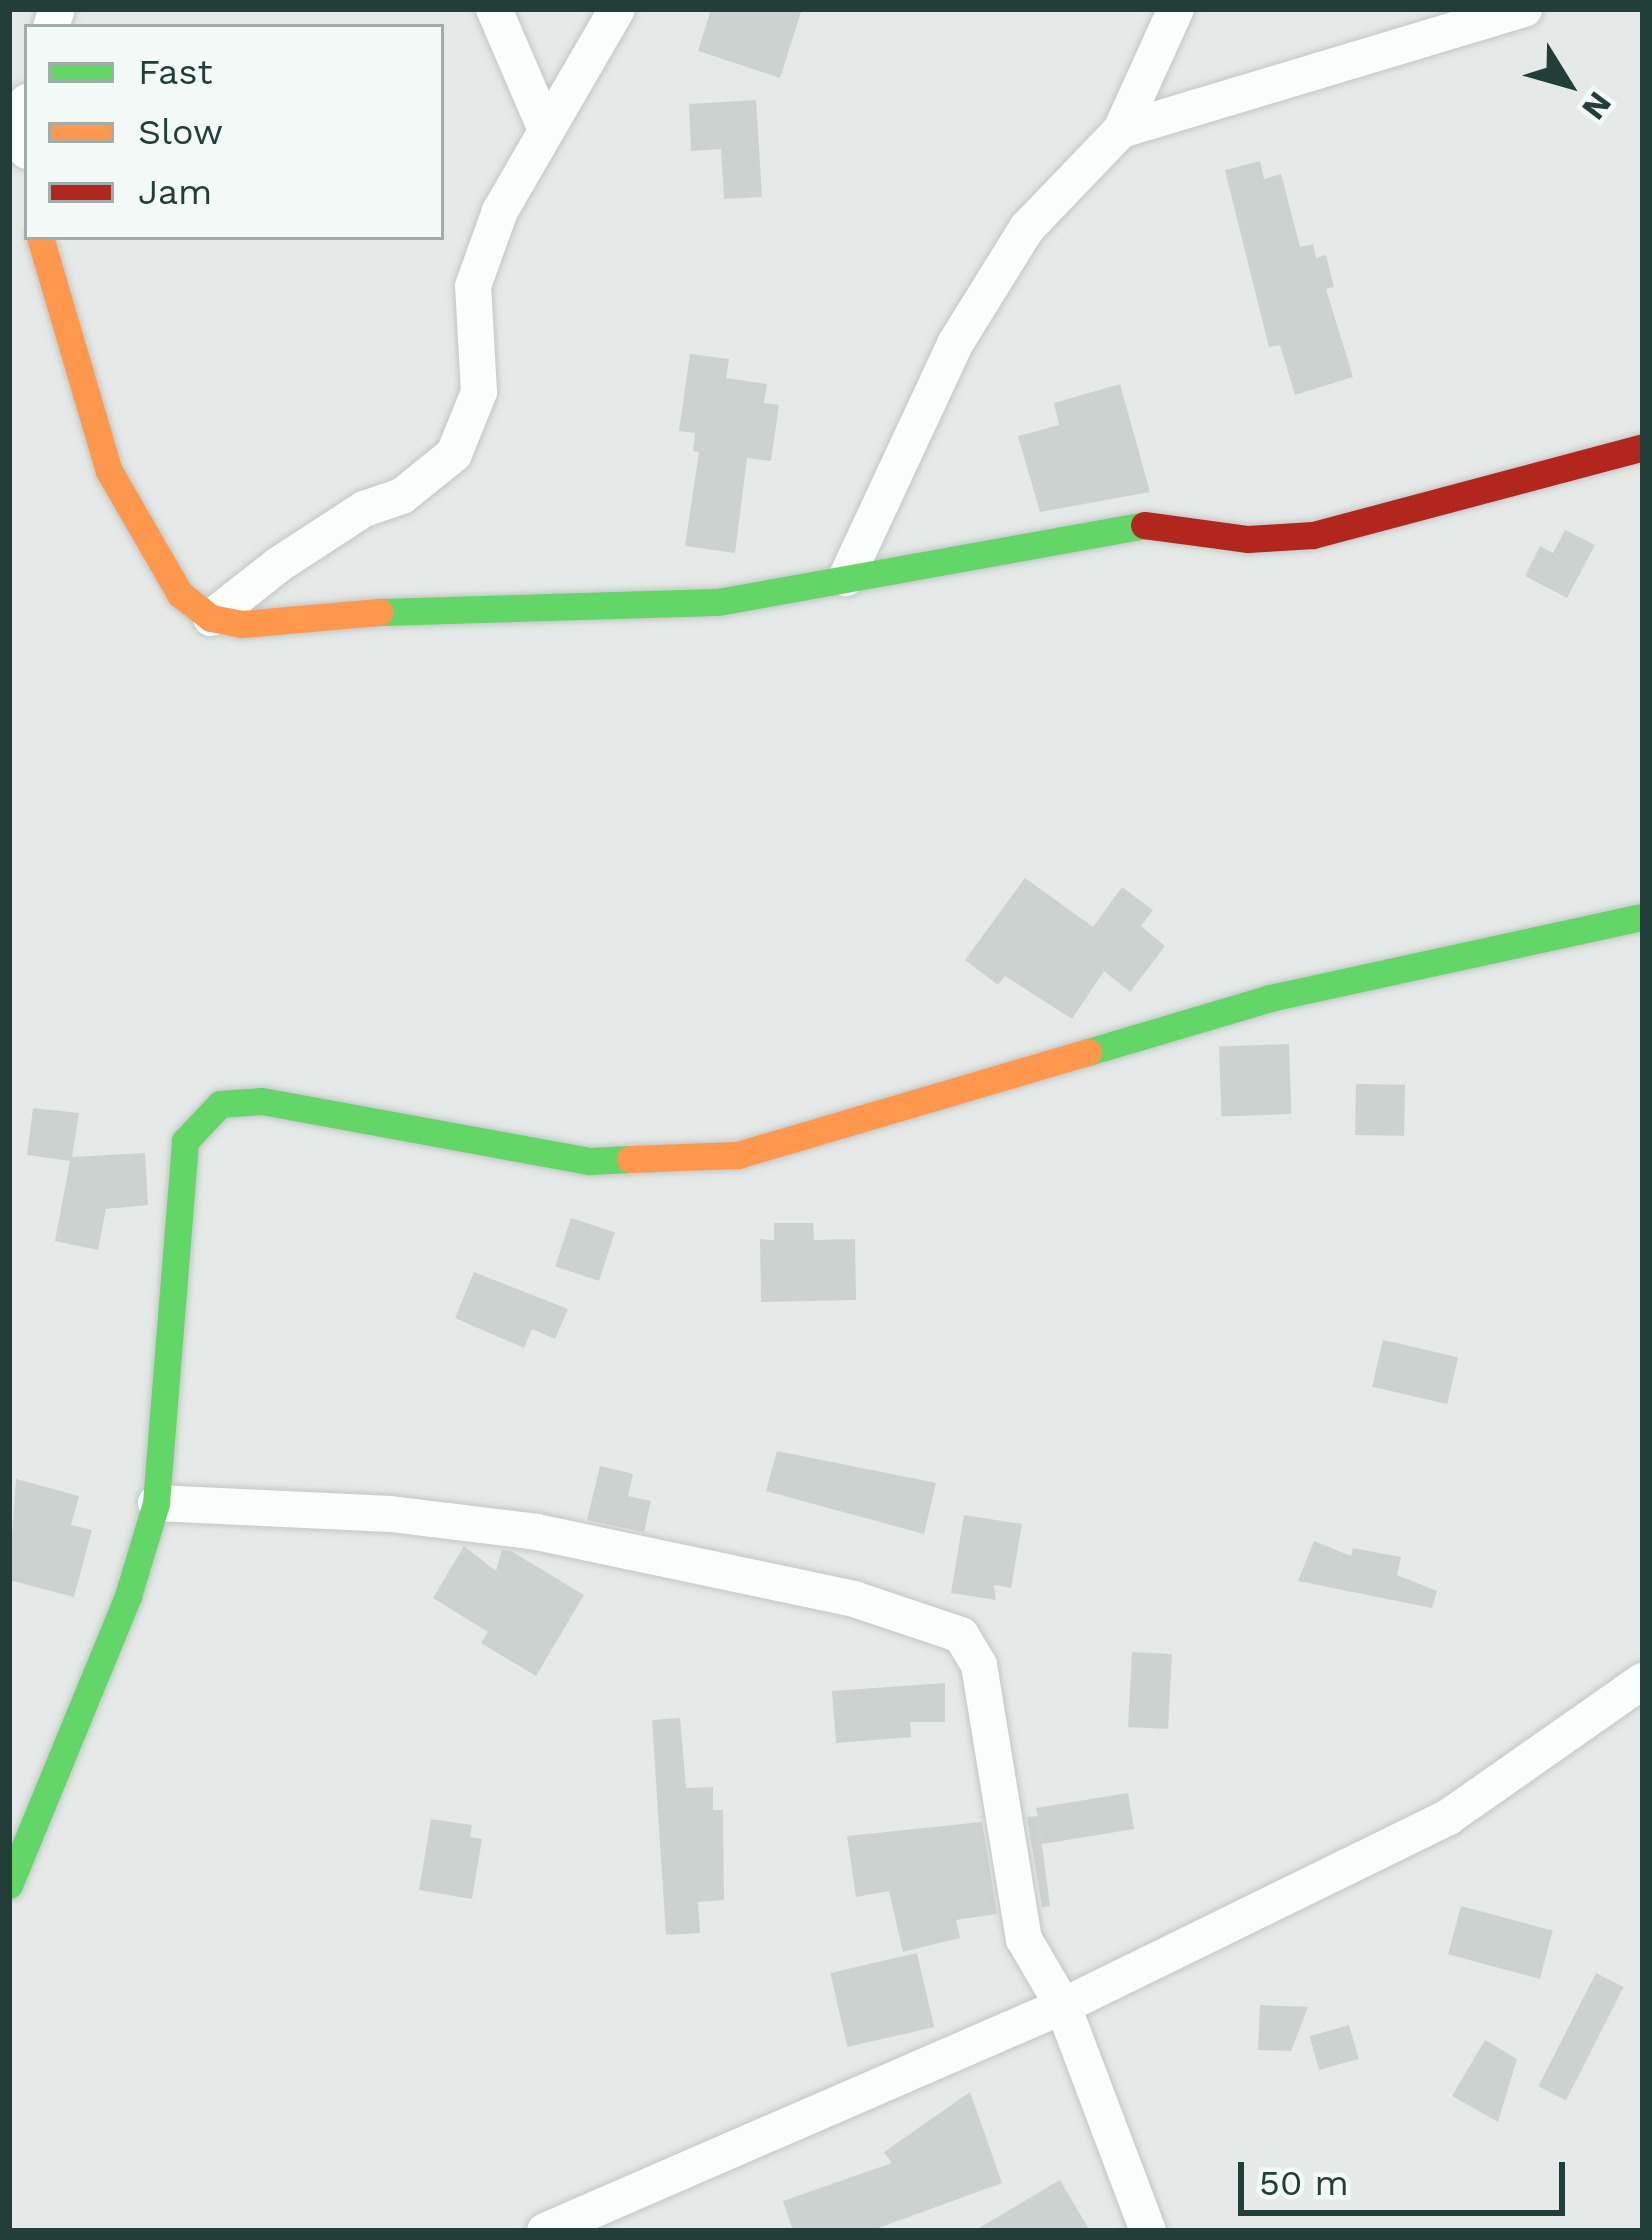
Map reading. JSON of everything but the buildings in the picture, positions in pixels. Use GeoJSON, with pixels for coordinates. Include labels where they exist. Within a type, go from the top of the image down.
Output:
{"type":"FeatureCollection","features":[{"type":"Feature","properties":{"kind":"street"},"geometry":{"type":"LineString","coordinates":[[494,9],[544,125]]}},
{"type":"Feature","properties":{"kind":"street"},"geometry":{"type":"LineString","coordinates":[[211,617],[278,565],[364,509],[402,496],[454,454],[478,392],[473,286],[500,211],[544,125],[617,9]]}},
{"type":"Feature","properties":{"kind":"street"},"geometry":{"type":"LineString","coordinates":[[846,578],[955,344],[1015,247],[1121,130],[1176,9]]}},
{"type":"Feature","properties":{"kind":"street"},"geometry":{"type":"LineString","coordinates":[[1121,130],[1524,9]]}},
{"type":"Feature","properties":{"kind":"street"},"geometry":{"type":"LineString","coordinates":[[41,240],[109,472],[180,594],[211,617],[242,625],[347,613],[718,602],[1156,524],[1249,539],[1313,535],[1643,447]]}},
{"type":"Feature","properties":{"kind":"street"},"geometry":{"type":"LineString","coordinates":[[9,1885],[128,1596],[157,1503],[185,1141],[220,1104],[262,1101],[590,1161],[739,1155],[1270,998],[1643,916]]}},
{"type":"Feature","properties":{"kind":"street"},"geometry":{"type":"LineString","coordinates":[[157,1503],[392,1514],[537,1532],[854,1599],[961,1635],[979,1665],[1017,1913],[1063,2006],[1148,2231]]}},
{"type":"Feature","properties":{"kind":"street"},"geometry":{"type":"LineString","coordinates":[[544,2231],[1063,2006],[1447,1818],[1643,1681]]}},
{"type":"Feature","properties":{"kind":"traffic: fast"},"geometry":{"type":"LineString","coordinates":[[379,612],[718,602],[1144,525]]}},
{"type":"Feature","properties":{"kind":"traffic: fast"},"geometry":{"type":"LineString","coordinates":[[1088,1052],[1270,998],[1643,917]]}},
{"type":"Feature","properties":{"kind":"traffic: fast"},"geometry":{"type":"LineString","coordinates":[[9,1885],[128,1596],[156,1503],[185,1141],[220,1104],[262,1101],[590,1161],[630,1159]]}},
{"type":"Feature","properties":{"kind":"traffic: slow"},"geometry":{"type":"LineString","coordinates":[[41,240],[109,471],[180,594],[211,618],[242,624],[379,612]]}},
{"type":"Feature","properties":{"kind":"traffic: slow"},"geometry":{"type":"LineString","coordinates":[[630,1159],[738,1155],[1088,1052]]}},
{"type":"Feature","properties":{"kind":"traffic: jam"},"geometry":{"type":"LineString","coordinates":[[1144,525],[1248,539],[1313,535],[1643,447]]}}]}
